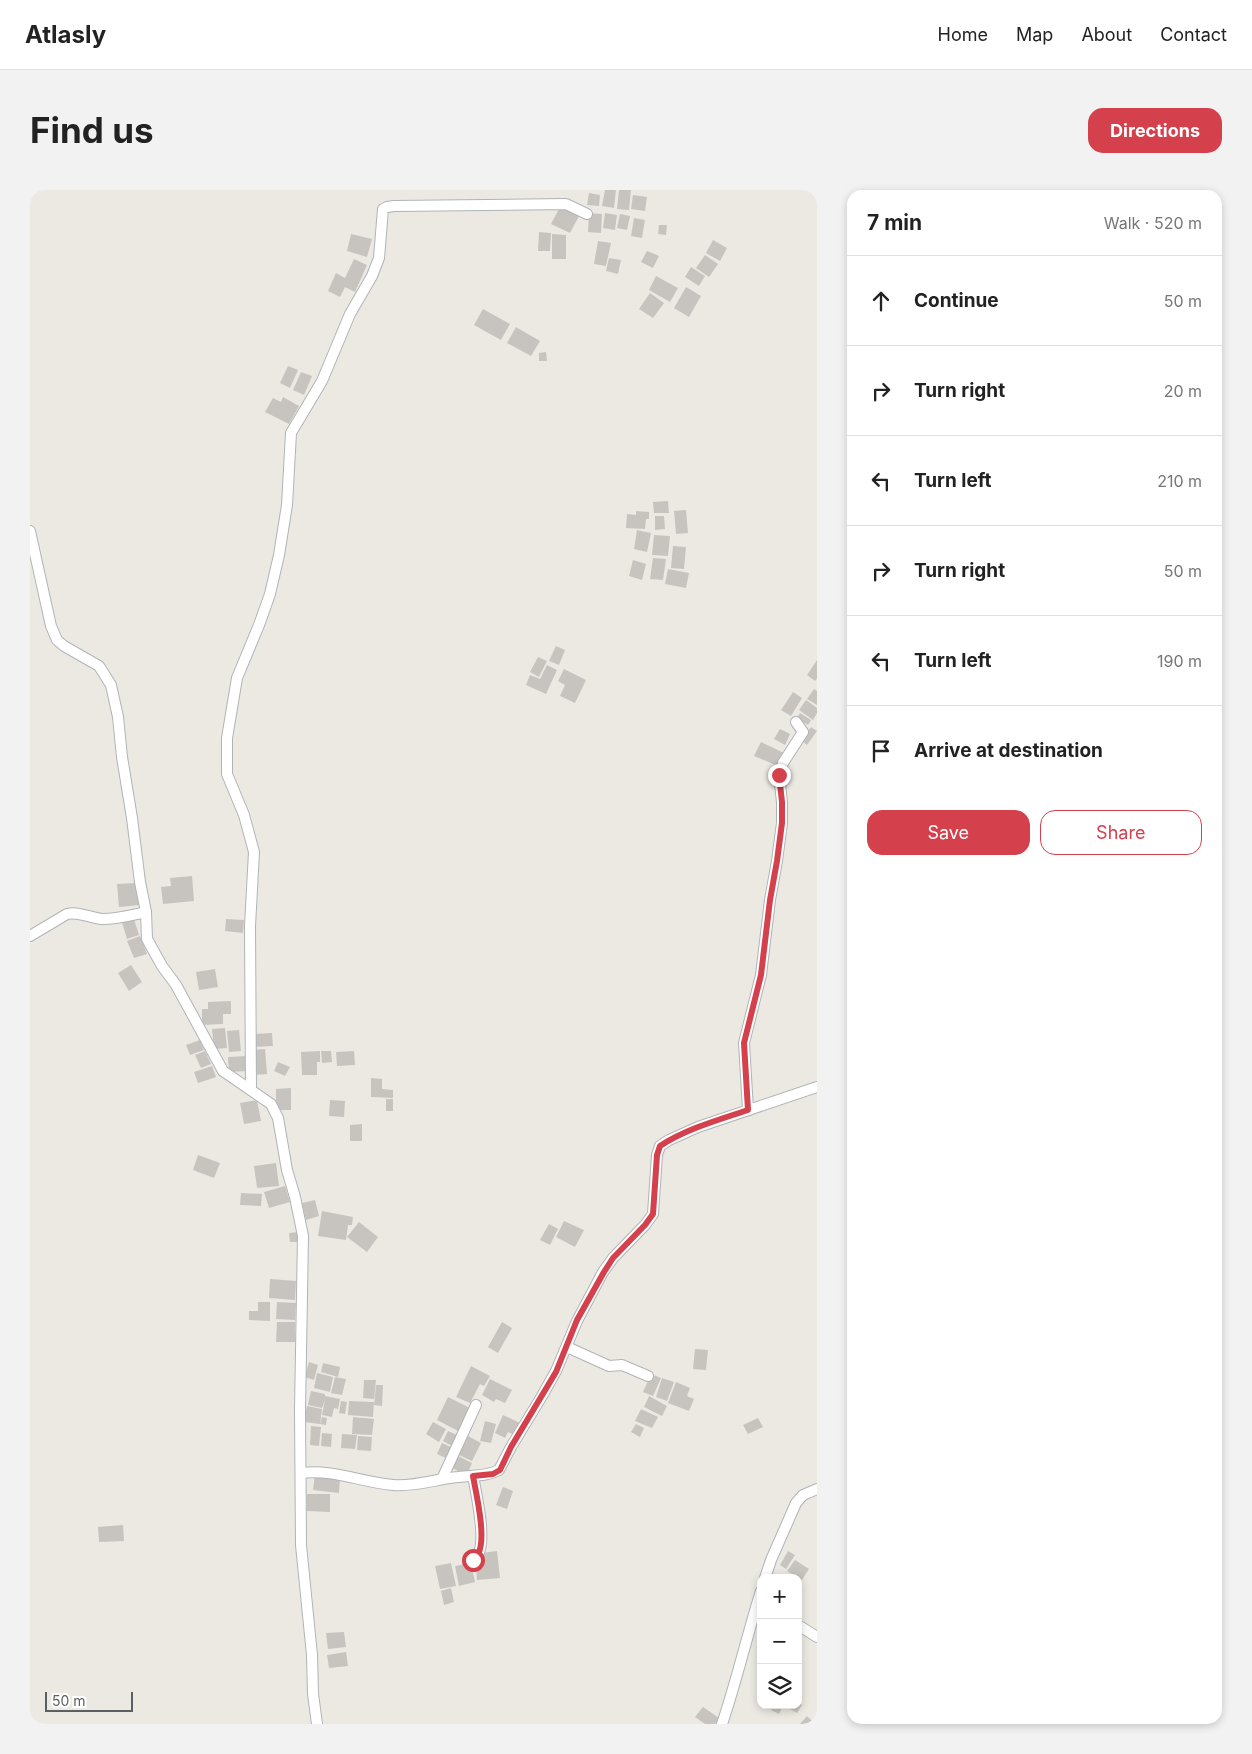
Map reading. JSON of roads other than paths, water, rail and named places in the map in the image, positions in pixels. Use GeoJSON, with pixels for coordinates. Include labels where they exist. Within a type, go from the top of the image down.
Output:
{"type":"FeatureCollection","features":[{"type":"Feature","properties":{"kind":"street"},"geometry":{"type":"LineString","coordinates":[[251,1090],[249,945],[254,852],[244,815],[227,774],[227,738],[237,678],[270,594],[279,555],[287,505],[291,433],[322,381],[350,314],[372,276],[379,258],[383,209],[394,206],[566,204],[587,214]]}},
{"type":"Feature","properties":{"kind":"street"},"geometry":{"type":"LineString","coordinates":[[30,531],[51,626],[57,640],[99,666],[112,685],[146,912],[147,939],[162,966],[176,985],[222,1071],[271,1104],[278,1118],[287,1170],[302,1223],[303,1236],[300,1410],[301,1545],[317,1724]]}},
{"type":"Feature","properties":{"kind":"street"},"geometry":{"type":"LineString","coordinates":[[748,1110],[744,1043],[761,975],[770,900],[780,842],[782,802],[779,775],[782,763],[803,732],[796,722]]}},
{"type":"Feature","properties":{"kind":"street"},"geometry":{"type":"LineString","coordinates":[[30,936],[67,914],[74,912],[92,918],[104,919],[146,912]]}},
{"type":"Feature","properties":{"kind":"street"},"geometry":{"type":"LineString","coordinates":[[301,1473],[314,1471],[330,1473],[395,1485],[493,1474],[500,1470],[522,1427],[542,1396],[567,1347],[577,1320],[604,1272],[613,1258],[653,1214],[657,1155],[660,1146],[698,1127],[817,1086]]}},
{"type":"Feature","properties":{"kind":"street"},"geometry":{"type":"LineString","coordinates":[[567,1347],[610,1366],[622,1366],[648,1376]]}},
{"type":"Feature","properties":{"kind":"street"},"geometry":{"type":"LineString","coordinates":[[442,1479],[476,1405]]}},
{"type":"Feature","properties":{"kind":"street"},"geometry":{"type":"LineString","coordinates":[[473,1476],[480,1514],[481,1541],[479,1553],[473,1560]]}},
{"type":"Feature","properties":{"kind":"street"},"geometry":{"type":"LineString","coordinates":[[766,1574],[796,1503],[803,1495],[817,1489]]}},
{"type":"Feature","properties":{"kind":"street"},"geometry":{"type":"LineString","coordinates":[[722,1724],[734,1690],[757,1608]]}},
{"type":"Feature","properties":{"kind":"street"},"geometry":{"type":"LineString","coordinates":[[802,1627],[817,1637]]}}]}
